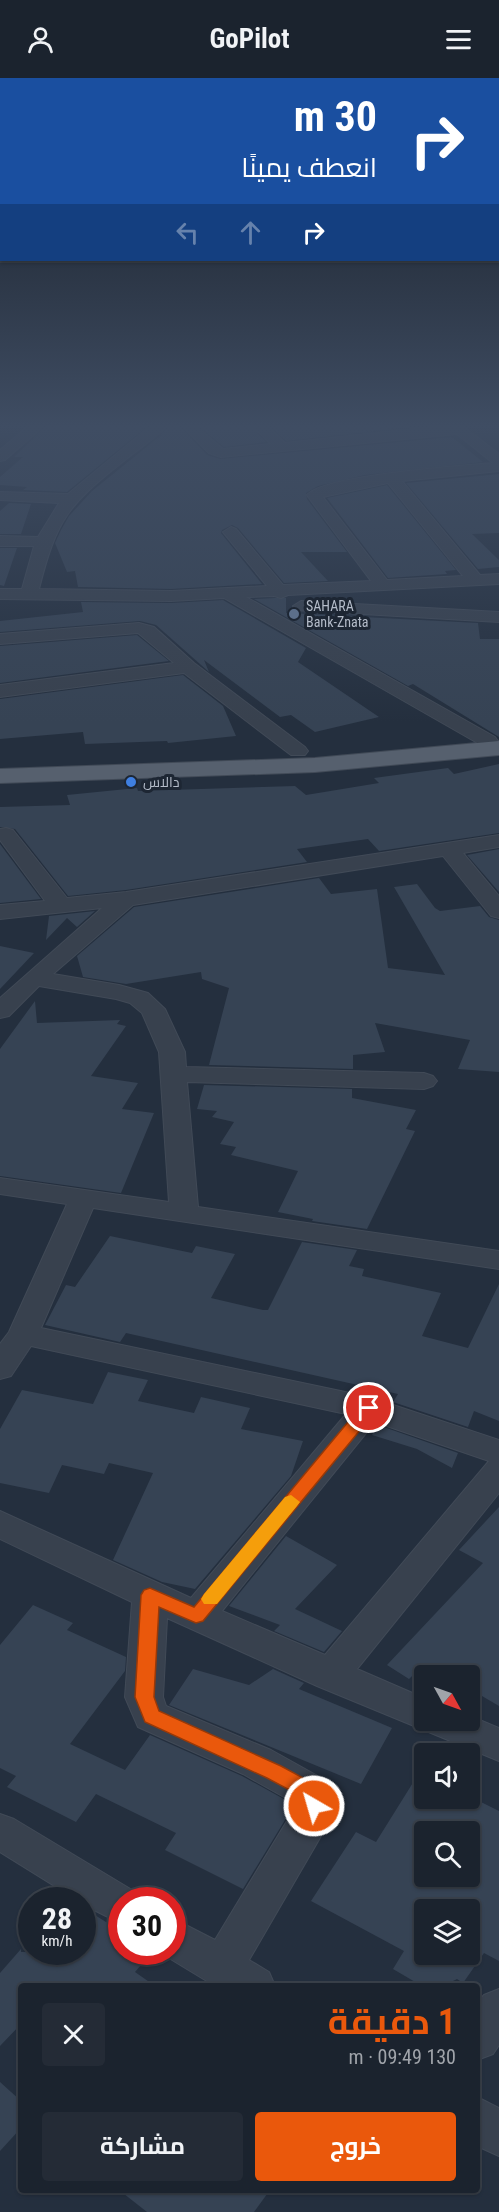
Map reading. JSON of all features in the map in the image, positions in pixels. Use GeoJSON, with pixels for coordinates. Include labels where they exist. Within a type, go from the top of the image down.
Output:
{"type":"FeatureCollection","features":[{"type":"Feature","properties":{"kind":"main road"},"geometry":{"type":"LineString","coordinates":[[0,776],[298,751],[495,743]]}},
{"type":"Feature","properties":{"kind":"main road"},"geometry":{"type":"LineString","coordinates":[[0,761],[122,765],[315,765],[495,743]]}},
{"type":"Feature","properties":{"kind":"street"},"geometry":{"type":"LineString","coordinates":[[29,595],[43,542],[52,524]]}},
{"type":"Feature","properties":{"kind":"street"},"geometry":{"type":"LineString","coordinates":[[336,524],[384,587]]}},
{"type":"Feature","properties":{"kind":"street"},"geometry":{"type":"LineString","coordinates":[[429,524],[475,580]]}},
{"type":"Feature","properties":{"kind":"street"},"geometry":{"type":"LineString","coordinates":[[231,532],[281,592]]}},
{"type":"Feature","properties":{"kind":"street"},"geometry":{"type":"LineString","coordinates":[[0,541],[43,542]]}},
{"type":"Feature","properties":{"kind":"street"},"geometry":{"type":"LineString","coordinates":[[236,598],[281,592],[499,579]]}},
{"type":"Feature","properties":{"kind":"street"},"geometry":{"type":"LineString","coordinates":[[0,594],[236,598],[499,617]]}},
{"type":"Feature","properties":{"kind":"street"},"geometry":{"type":"LineString","coordinates":[[236,598],[495,743]]}},
{"type":"Feature","properties":{"kind":"street"},"geometry":{"type":"LineString","coordinates":[[0,639],[139,628],[148,631],[188,667],[298,751]]}},
{"type":"Feature","properties":{"kind":"street"},"geometry":{"type":"LineString","coordinates":[[0,691],[188,667]]}},
{"type":"Feature","properties":{"kind":"street"},"geometry":{"type":"LineString","coordinates":[[6,834],[61,906]]}},
{"type":"Feature","properties":{"kind":"street"},"geometry":{"type":"LineString","coordinates":[[0,912],[126,899],[499,841]]}},
{"type":"Feature","properties":{"kind":"street"},"geometry":{"type":"LineString","coordinates":[[449,849],[499,911]]}},
{"type":"Feature","properties":{"kind":"street"},"geometry":{"type":"LineString","coordinates":[[0,1011],[34,978],[126,899]]}},
{"type":"Feature","properties":{"kind":"street"},"geometry":{"type":"LineString","coordinates":[[34,978],[139,998],[153,1009],[172,1052],[184,1212]]}},
{"type":"Feature","properties":{"kind":"street"},"geometry":{"type":"LineString","coordinates":[[174,1074],[424,1081]]}},
{"type":"Feature","properties":{"kind":"street"},"geometry":{"type":"LineString","coordinates":[[0,1185],[499,1260]]}},
{"type":"Feature","properties":{"kind":"street"},"geometry":{"type":"LineString","coordinates":[[0,1368],[23,1334],[84,1197]]}},
{"type":"Feature","properties":{"kind":"street"},"geometry":{"type":"LineString","coordinates":[[23,1334],[369,1408],[499,1452]]}},
{"type":"Feature","properties":{"kind":"street"},"geometry":{"type":"LineString","coordinates":[[196,1616],[369,1408]]}},
{"type":"Feature","properties":{"kind":"street"},"geometry":{"type":"LineString","coordinates":[[330,1676],[499,1470]]}},
{"type":"Feature","properties":{"kind":"street"},"geometry":{"type":"LineString","coordinates":[[0,1524],[196,1616],[330,1676],[414,1710]]}},
{"type":"Feature","properties":{"kind":"street"},"geometry":{"type":"LineString","coordinates":[[150,1595],[144,1697],[151,1716],[257,1762],[309,1791],[314,1806],[238,1977],[186,1945]]}},
{"type":"Feature","properties":{"kind":"street"},"geometry":{"type":"LineString","coordinates":[[466,1731],[499,1745]]}},
{"type":"Feature","properties":{"kind":"street"},"geometry":{"type":"LineString","coordinates":[[0,1831],[108,1897]]}},
{"type":"Feature","properties":{"kind":"street"},"geometry":{"type":"LineString","coordinates":[[480,2035],[499,2009]]}},
{"type":"Feature","properties":{"kind":"street"},"geometry":{"type":"LineString","coordinates":[[480,2122],[499,2133]]}},
{"type":"Feature","properties":{"kind":"building"},"geometry":{"type":"Polygon","coordinates":[[[0,524],[24,524],[21,534],[0,534],[0,524]]]}},
{"type":"Feature","properties":{"kind":"building"},"geometry":{"type":"Polygon","coordinates":[[[65,524],[326,524],[347,552],[301,552],[328,581],[284,583],[238,528],[232,525],[222,530],[221,533],[262,584],[171,589],[78,587],[75,571],[67,572],[55,543],[65,524]]]}},
{"type":"Feature","properties":{"kind":"building"},"geometry":{"type":"Polygon","coordinates":[[[347,524],[418,524],[456,570],[445,571],[447,574],[388,578],[347,524]]]}},
{"type":"Feature","properties":{"kind":"building"},"geometry":{"type":"Polygon","coordinates":[[[440,524],[499,524],[499,533],[472,534],[499,560],[499,567],[478,569],[440,524]]]}},
{"type":"Feature","properties":{"kind":"building"},"geometry":{"type":"Polygon","coordinates":[[[0,548],[17,548],[4,586],[0,585],[0,548]]]}},
{"type":"Feature","properties":{"kind":"building"},"geometry":{"type":"Polygon","coordinates":[[[286,598],[286,613],[478,623],[480,639],[499,639],[499,737],[413,684],[408,686],[254,599],[286,598]]]}},
{"type":"Feature","properties":{"kind":"building"},"geometry":{"type":"Polygon","coordinates":[[[223,600],[306,648],[298,662],[379,717],[315,732],[291,715],[280,717],[204,660],[209,672],[156,625],[140,621],[0,632],[0,621],[83,612],[81,602],[171,603],[223,600]]]}},
{"type":"Feature","properties":{"kind":"building"},"geometry":{"type":"Polygon","coordinates":[[[137,635],[169,661],[0,683],[0,646],[137,635]]]}},
{"type":"Feature","properties":{"kind":"building"},"geometry":{"type":"Polygon","coordinates":[[[183,675],[223,706],[236,736],[168,743],[167,741],[85,744],[83,732],[0,739],[0,699],[183,675]]]}},
{"type":"Feature","properties":{"kind":"building"},"geometry":{"type":"Polygon","coordinates":[[[499,764],[499,833],[379,851],[368,839],[297,849],[307,862],[126,890],[68,896],[15,829],[0,827],[0,807],[70,805],[67,795],[137,788],[138,791],[295,786],[306,795],[379,783],[374,778],[448,768],[454,774],[499,764]]]}},
{"type":"Feature","properties":{"kind":"building"},"geometry":{"type":"Polygon","coordinates":[[[0,844],[41,899],[0,903],[0,844]]]}},
{"type":"Feature","properties":{"kind":"building"},"geometry":{"type":"Polygon","coordinates":[[[499,849],[499,892],[467,855],[499,849]]]}},
{"type":"Feature","properties":{"kind":"building"},"geometry":{"type":"Polygon","coordinates":[[[319,878],[331,894],[377,889],[388,968],[445,975],[394,887],[417,884],[435,908],[440,911],[480,906],[489,917],[499,920],[499,1072],[458,1069],[470,1040],[375,1023],[385,1052],[353,1055],[353,1069],[209,1065],[229,988],[202,979],[201,972],[126,984],[83,977],[77,956],[134,907],[319,878]]]}},
{"type":"Feature","properties":{"kind":"building"},"geometry":{"type":"Polygon","coordinates":[[[95,911],[77,927],[67,918],[46,940],[49,916],[95,911]]]}},
{"type":"Feature","properties":{"kind":"building"},"geometry":{"type":"Polygon","coordinates":[[[0,946],[34,953],[0,989],[0,946]]]}},
{"type":"Feature","properties":{"kind":"building"},"geometry":{"type":"Polygon","coordinates":[[[35,1001],[37,1023],[120,1020],[117,1024],[126,1026],[91,1076],[138,1083],[122,1109],[154,1113],[121,1193],[0,1176],[0,1049],[35,1001]]]}},
{"type":"Feature","properties":{"kind":"building"},"geometry":{"type":"Polygon","coordinates":[[[204,1085],[352,1089],[352,1098],[416,1110],[406,1129],[415,1131],[367,1229],[312,1221],[313,1219],[278,1212],[298,1171],[231,1155],[236,1147],[220,1144],[234,1122],[212,1117],[217,1111],[197,1109],[204,1085]]]}},
{"type":"Feature","properties":{"kind":"building"},"geometry":{"type":"Polygon","coordinates":[[[110,1236],[192,1253],[196,1246],[235,1254],[211,1298],[263,1310],[268,1310],[302,1242],[357,1250],[349,1266],[364,1269],[362,1276],[441,1293],[422,1336],[468,1348],[499,1284],[499,1421],[474,1411],[468,1427],[393,1402],[398,1394],[126,1333],[120,1342],[45,1325],[66,1285],[75,1287],[110,1236]]]}},
{"type":"Feature","properties":{"kind":"building"},"geometry":{"type":"Polygon","coordinates":[[[108,1372],[148,1380],[138,1401],[194,1413],[201,1397],[250,1408],[241,1429],[303,1441],[291,1476],[195,1589],[162,1582],[113,1560],[153,1473],[109,1463],[104,1474],[62,1465],[49,1493],[0,1483],[0,1429],[22,1390],[93,1404],[108,1372]]]}},
{"type":"Feature","properties":{"kind":"building"},"geometry":{"type":"Polygon","coordinates":[[[378,1425],[458,1453],[452,1468],[417,1449],[372,1435],[378,1425]]]}},
{"type":"Feature","properties":{"kind":"building"},"geometry":{"type":"Polygon","coordinates":[[[499,1507],[499,1706],[480,1695],[480,1665],[414,1665],[414,1674],[409,1679],[387,1665],[483,1563],[459,1550],[499,1507]]]}},
{"type":"Feature","properties":{"kind":"building"},"geometry":{"type":"Polygon","coordinates":[[[286,1536],[337,1565],[295,1609],[342,1631],[324,1652],[274,1631],[280,1625],[229,1606],[286,1536]]]}},
{"type":"Feature","properties":{"kind":"building"},"geometry":{"type":"Polygon","coordinates":[[[33,1605],[73,1623],[67,1630],[126,1657],[125,1671],[70,1744],[125,1770],[150,1735],[242,1776],[291,1803],[288,1815],[243,1889],[165,1850],[176,1833],[96,1794],[76,1822],[7,1787],[16,1776],[0,1768],[0,1645],[33,1605]]]}},
{"type":"Feature","properties":{"kind":"building"},"geometry":{"type":"Polygon","coordinates":[[[193,1669],[249,1685],[273,1669],[304,1683],[299,1689],[392,1728],[361,1784],[169,1705],[193,1669]]]}},
{"type":"Feature","properties":{"kind":"building"},"geometry":{"type":"Polygon","coordinates":[[[414,1781],[414,1809],[480,1809],[480,1802],[499,1811],[499,1961],[484,1953],[480,1959],[480,1899],[414,1899],[414,1965],[476,1965],[463,1983],[457,1979],[449,1983],[417,1983],[393,1969],[404,1951],[311,1901],[356,1832],[376,1842],[414,1781]]]}},
{"type":"Feature","properties":{"kind":"building"},"geometry":{"type":"Polygon","coordinates":[[[96,1916],[108,1923],[108,1965],[141,1965],[135,1972],[151,1983],[18,1983],[18,2027],[0,2046],[0,1973],[18,1952],[18,1965],[96,1965],[96,1916]]]}},
{"type":"Feature","properties":{"kind":"building"},"geometry":{"type":"Polygon","coordinates":[[[0,2082],[18,2098],[18,2131],[0,2151],[0,2082]]]}},
{"type":"Feature","properties":{"kind":"building"},"geometry":{"type":"Polygon","coordinates":[[[123,2193],[268,2193],[254,2212],[147,2212],[123,2193]]]}},
{"type":"Feature","properties":{"kind":"slow traffic"},"geometry":{"type":"LineString","coordinates":[[210,1599],[291,1502]]}},
{"type":"Feature","properties":{"kind":"place","name":"SAHARA Bank-Znata"},"geometry":{"type":"Point","coordinates":[294,614]}},
{"type":"Feature","properties":{"kind":"place","name":"دالاس"},"geometry":{"type":"Point","coordinates":[131,782]}},
{"type":"Feature","properties":{"kind":"route"},"geometry":{"type":"LineString","coordinates":[[314,1806],[309,1791],[257,1762],[151,1716],[144,1697],[150,1595],[196,1616],[369,1408]]}}]}
